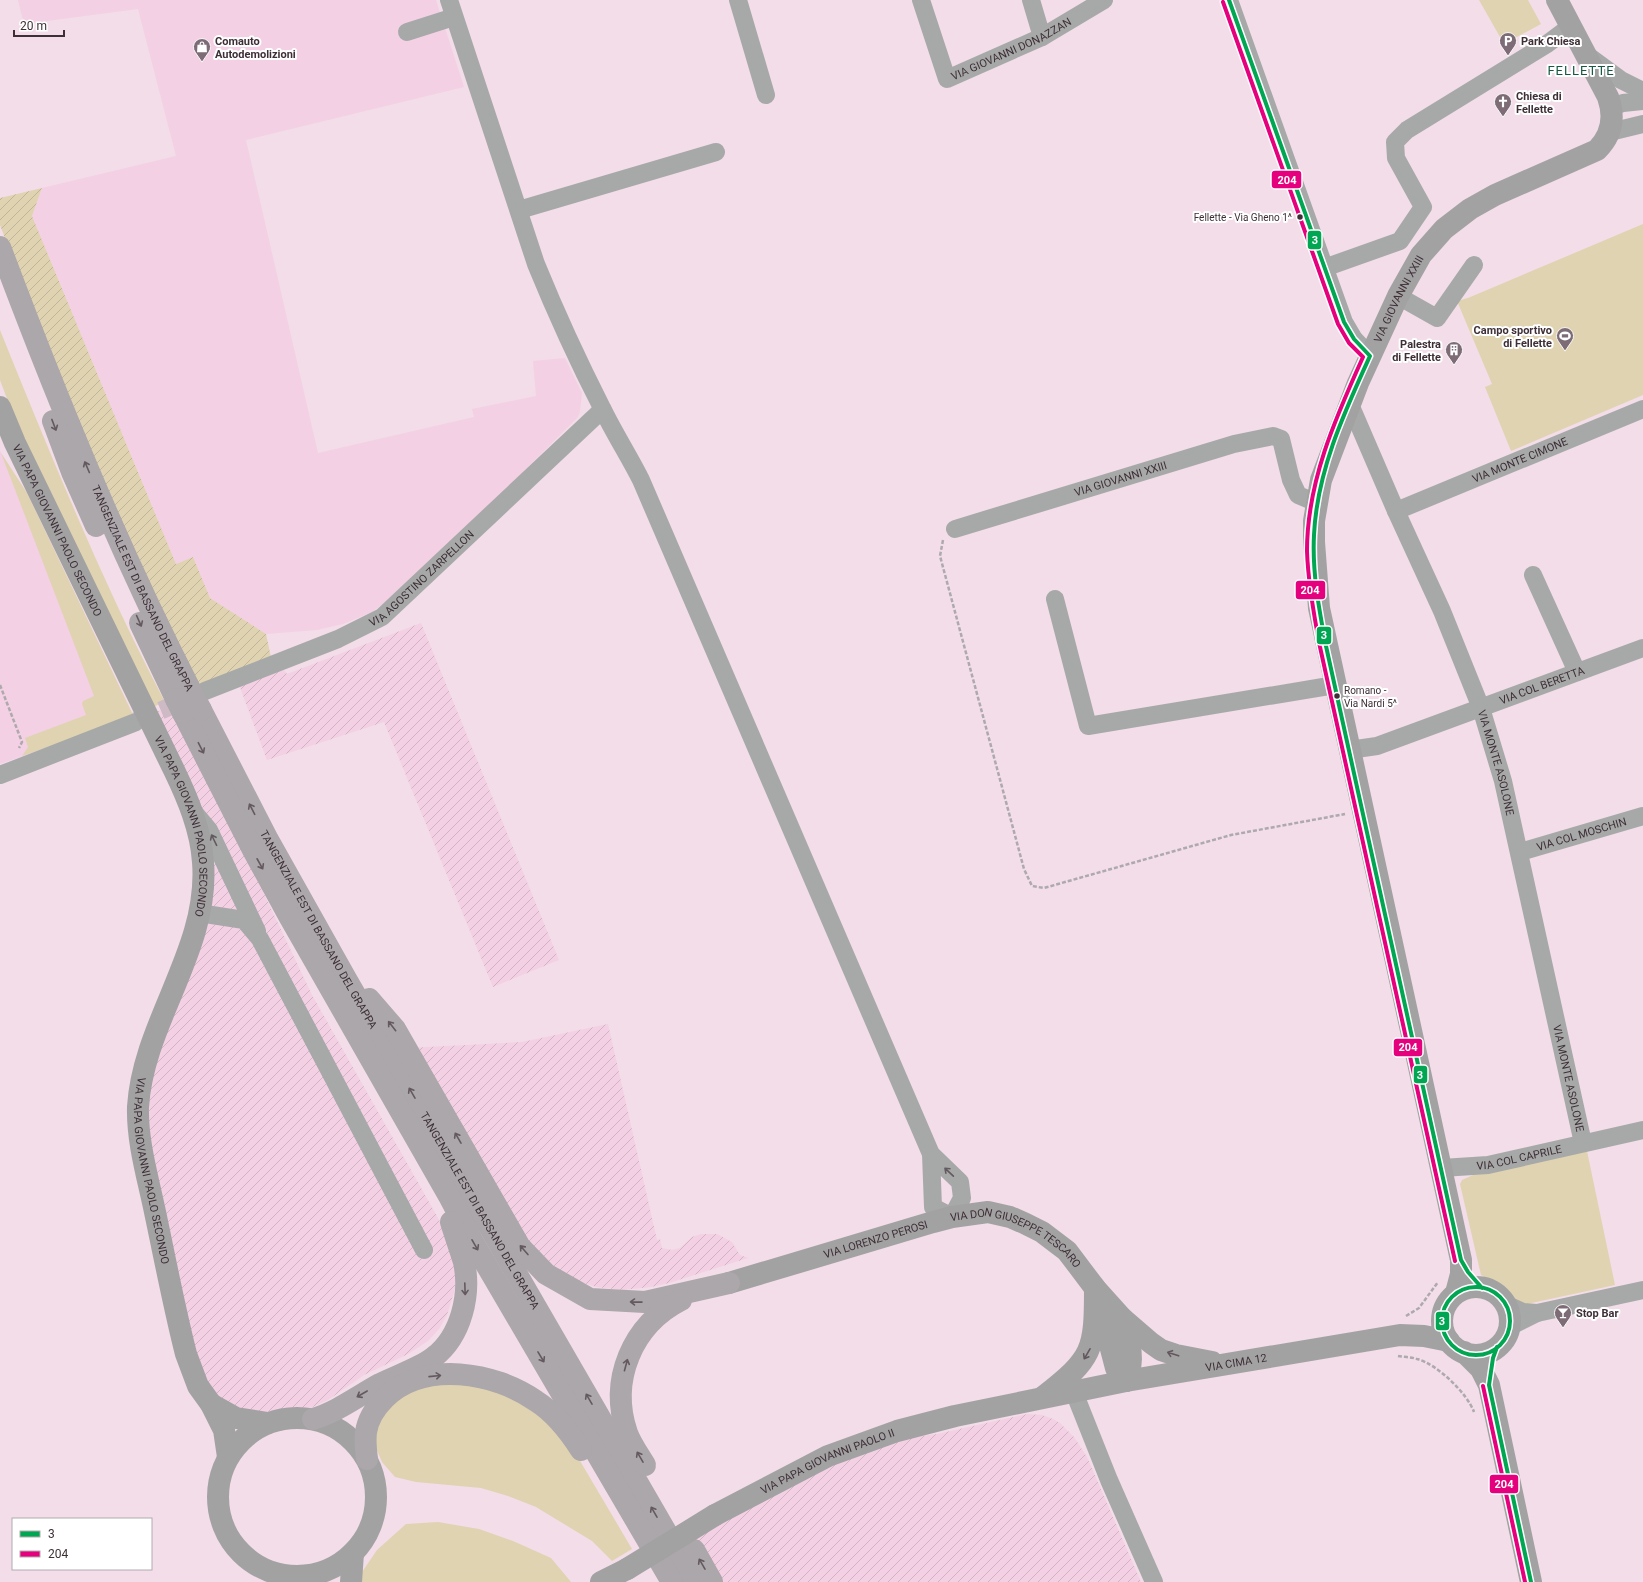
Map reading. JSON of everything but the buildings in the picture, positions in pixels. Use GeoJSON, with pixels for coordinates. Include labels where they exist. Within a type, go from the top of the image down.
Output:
{"type":"FeatureCollection","features":[{"type":"Feature","properties":{"kind":"highway","name":"TANGENZIALE EST DI BASSANO DEL GRAPPA"},"geometry":{"type":"LineString","coordinates":[[0,247],[49,374],[124,553],[191,701],[252,850],[449,1196],[473,1242],[672,1582]]}},
{"type":"Feature","properties":{"kind":"highway","name":"TANGENZIALE EST DI BASSANO DEL GRAPPA"},"geometry":{"type":"LineString","coordinates":[[0,284],[72,472],[191,701],[346,979],[695,1582]]}},
{"type":"Feature","properties":{"kind":"highway"},"geometry":{"type":"LineString","coordinates":[[289,916],[296,941],[344,1034],[448,1210],[464,1264],[465,1299],[455,1332],[447,1345],[433,1358],[366,1391],[327,1415],[313,1419]]}},
{"type":"Feature","properties":{"kind":"highway"},"geometry":{"type":"LineString","coordinates":[[346,979],[368,998],[395,1029],[520,1247],[546,1274],[590,1299],[616,1302],[645,1302],[729,1283]]}},
{"type":"Feature","properties":{"kind":"highway"},"geometry":{"type":"LineString","coordinates":[[681,1528],[627,1432],[622,1405],[626,1366],[637,1339],[646,1326],[656,1316],[668,1307],[683,1299],[729,1283]]}},
{"type":"Feature","properties":{"kind":"highway"},"geometry":{"type":"LineString","coordinates":[[367,1459],[366,1432],[371,1418],[379,1404],[402,1384],[418,1378],[450,1375],[478,1377],[497,1382],[536,1400],[551,1412],[565,1427],[577,1444],[640,1551]]}},
{"type":"Feature","properties":{"kind":"highway"},"geometry":{"type":"LineString","coordinates":[[692,1546],[712,1582]]}},
{"type":"Feature","properties":{"kind":"main road"},"geometry":{"type":"LineString","coordinates":[[1557,0],[1606,92],[1611,107],[1612,119],[1610,132]]}},
{"type":"Feature","properties":{"kind":"main road","name":"VIA GIOVANNI XXIII"},"geometry":{"type":"LineString","coordinates":[[1316,503],[1321,480],[1349,402],[1398,296],[1421,255],[1434,238],[1457,218],[1495,195],[1597,150],[1603,144],[1610,132]]}},
{"type":"Feature","properties":{"kind":"main road","name":"VIA PAPA GIOVANNI PAOLO SECONDO"},"geometry":{"type":"LineString","coordinates":[[0,407],[15,443],[147,714],[190,806],[199,837],[203,862],[203,889],[199,913],[189,947],[148,1055],[141,1082],[138,1116],[143,1154],[183,1342],[194,1378],[203,1395],[211,1404],[224,1430],[228,1457]]}},
{"type":"Feature","properties":{"kind":"main road"},"geometry":{"type":"LineString","coordinates":[[1316,503],[1314,542],[1316,586],[1319,608],[1461,1260],[1461,1274],[1442,1325],[1456,1346],[1481,1369],[1489,1386],[1531,1582]]}},
{"type":"Feature","properties":{"kind":"main road","name":"VIA DON GIUSEPPE TESCARO"},"geometry":{"type":"LineString","coordinates":[[952,1217],[988,1212],[1010,1217],[1042,1232],[1068,1251],[1095,1288],[1122,1318],[1130,1343],[1132,1362],[1126,1381]]}},
{"type":"Feature","properties":{"kind":"main road","name":"VIA LORENZO PEROSI"},"geometry":{"type":"LineString","coordinates":[[729,1283],[809,1261],[874,1239],[952,1217]]}},
{"type":"Feature","properties":{"kind":"main road"},"geometry":{"type":"LineString","coordinates":[[1461,1260],[1468,1272],[1482,1288]]}},
{"type":"Feature","properties":{"kind":"main road"},"geometry":{"type":"LineString","coordinates":[[1041,1398],[1066,1378],[1088,1353],[1094,1336],[1095,1288]]}},
{"type":"Feature","properties":{"kind":"main road","name":"VIA DON GIUSEPPE TESCARO"},"geometry":{"type":"LineString","coordinates":[[1095,1288],[1116,1368],[1126,1381]]}},
{"type":"Feature","properties":{"kind":"main road"},"geometry":{"type":"LineString","coordinates":[[1399,1326],[1422,1326],[1450,1301],[1468,1288],[1482,1288],[1495,1293],[1505,1304],[1509,1314],[1509,1327],[1493,1358],[1489,1386]]}},
{"type":"Feature","properties":{"kind":"main road"},"geometry":{"type":"LineString","coordinates":[[1122,1318],[1161,1350],[1176,1355],[1224,1365]]}},
{"type":"Feature","properties":{"kind":"main road"},"geometry":{"type":"LineString","coordinates":[[1399,1326],[1478,1354],[1498,1346]]}},
{"type":"Feature","properties":{"kind":"main road","name":"VIA CIMA 12"},"geometry":{"type":"LineString","coordinates":[[1074,1392],[1126,1381],[1224,1365],[1399,1326]]}},
{"type":"Feature","properties":{"kind":"main road","name":"VIA PAPA GIOVANNI PAOLO II"},"geometry":{"type":"LineString","coordinates":[[601,1582],[627,1569],[715,1515],[828,1456],[897,1431],[955,1416],[1074,1392]]}},
{"type":"Feature","properties":{"kind":"main road","name":"VIA PAPA GIOVANNI PAOLO SECONDO"},"geometry":{"type":"LineString","coordinates":[[211,1404],[236,1418],[268,1422],[290,1418],[313,1419],[329,1424],[344,1433],[357,1445],[367,1459],[375,1484],[376,1500],[374,1515],[369,1530],[353,1553],[338,1565],[306,1579],[279,1574],[255,1565],[236,1550],[223,1528],[217,1505],[218,1480],[228,1457],[245,1436],[268,1422]]}},
{"type":"Feature","properties":{"kind":"main road"},"geometry":{"type":"LineString","coordinates":[[351,1582],[353,1553]]}},
{"type":"Feature","properties":{"kind":"street"},"geometry":{"type":"LineString","coordinates":[[738,0],[766,95]]}},
{"type":"Feature","properties":{"kind":"street","name":"VIA GIOVANNI DONAZZAN"},"geometry":{"type":"LineString","coordinates":[[922,0],[947,79],[1042,37],[1104,0]]}},
{"type":"Feature","properties":{"kind":"street"},"geometry":{"type":"LineString","coordinates":[[1031,0],[1042,37]]}},
{"type":"Feature","properties":{"kind":"street"},"geometry":{"type":"LineString","coordinates":[[1229,0],[1324,268],[1348,331],[1370,356]]}},
{"type":"Feature","properties":{"kind":"street"},"geometry":{"type":"LineString","coordinates":[[407,32],[452,8],[550,298],[602,410],[628,452],[642,480],[930,1154]]}},
{"type":"Feature","properties":{"kind":"street"},"geometry":{"type":"LineString","coordinates":[[1324,268],[1400,241],[1424,207],[1396,158],[1395,142],[1407,130],[1548,44],[1571,26]]}},
{"type":"Feature","properties":{"kind":"street"},"geometry":{"type":"LineString","coordinates":[[1587,55],[1621,80],[1643,91]]}},
{"type":"Feature","properties":{"kind":"street"},"geometry":{"type":"LineString","coordinates":[[1611,107],[1623,103],[1643,101]]}},
{"type":"Feature","properties":{"kind":"street"},"geometry":{"type":"LineString","coordinates":[[1610,132],[1643,124]]}},
{"type":"Feature","properties":{"kind":"street"},"geometry":{"type":"LineString","coordinates":[[519,210],[716,152]]}},
{"type":"Feature","properties":{"kind":"street"},"geometry":{"type":"LineString","coordinates":[[1398,296],[1437,318],[1474,264]]}},
{"type":"Feature","properties":{"kind":"street","name":"VIA MONTE ASOLONE"},"geometry":{"type":"LineString","coordinates":[[1349,402],[1396,511],[1442,610],[1481,708],[1503,781],[1520,852],[1583,1143]]}},
{"type":"Feature","properties":{"kind":"street","name":"VIA MONTE CIMONE"},"geometry":{"type":"LineString","coordinates":[[1396,511],[1643,409]]}},
{"type":"Feature","properties":{"kind":"street","name":"VIA AGOSTINO ZARPELLON"},"geometry":{"type":"LineString","coordinates":[[191,701],[338,639],[382,617],[602,410]]}},
{"type":"Feature","properties":{"kind":"street","name":"VIA GIOVANNI XXIII"},"geometry":{"type":"LineString","coordinates":[[955,529],[1234,444],[1273,436],[1281,439],[1291,480],[1298,495],[1316,503]]}},
{"type":"Feature","properties":{"kind":"street"},"geometry":{"type":"LineString","coordinates":[[1533,575],[1577,672]]}},
{"type":"Feature","properties":{"kind":"street"},"geometry":{"type":"LineString","coordinates":[[1055,599],[1088,726],[1335,684]]}},
{"type":"Feature","properties":{"kind":"street","name":"VIA COL BERETTA"},"geometry":{"type":"LineString","coordinates":[[1349,750],[1377,746],[1643,648]]}},
{"type":"Feature","properties":{"kind":"street"},"geometry":{"type":"LineString","coordinates":[[0,775],[136,722]]}},
{"type":"Feature","properties":{"kind":"street"},"geometry":{"type":"LineString","coordinates":[[190,806],[209,830],[260,939],[424,1250]]}},
{"type":"Feature","properties":{"kind":"street","name":"VIA COL MOSCHIN"},"geometry":{"type":"LineString","coordinates":[[1520,852],[1643,816]]}},
{"type":"Feature","properties":{"kind":"street"},"geometry":{"type":"LineString","coordinates":[[199,913],[244,920],[260,939]]}},
{"type":"Feature","properties":{"kind":"street","name":"VIA COL CAPRILE"},"geometry":{"type":"LineString","coordinates":[[1442,1168],[1488,1165],[1643,1130]]}},
{"type":"Feature","properties":{"kind":"street","name":"VIA LORENZO PEROSI"},"geometry":{"type":"LineString","coordinates":[[930,1154],[933,1207],[952,1217]]}},
{"type":"Feature","properties":{"kind":"street","name":"VIA DON GIUSEPPE TESCARO"},"geometry":{"type":"LineString","coordinates":[[930,1154],[960,1182],[962,1198],[952,1217]]}},
{"type":"Feature","properties":{"kind":"street"},"geometry":{"type":"LineString","coordinates":[[1509,1327],[1536,1313],[1643,1290]]}},
{"type":"Feature","properties":{"kind":"street"},"geometry":{"type":"LineString","coordinates":[[1505,1304],[1523,1312],[1536,1313]]}},
{"type":"Feature","properties":{"kind":"street"},"geometry":{"type":"LineString","coordinates":[[1074,1392],[1109,1480],[1154,1582]]}},
{"type":"Feature","properties":{"kind":"path"},"geometry":{"type":"LineString","coordinates":[[955,529],[942,541],[940,556],[1024,869],[1032,886],[1044,888],[1231,835],[1363,811]]}},
{"type":"Feature","properties":{"kind":"path"},"geometry":{"type":"LineString","coordinates":[[0,685],[22,742],[21,747],[16,751]]}},
{"type":"Feature","properties":{"kind":"path"},"geometry":{"type":"LineString","coordinates":[[1399,1326],[1406,1316],[1419,1308],[1439,1281]]}},
{"type":"Feature","properties":{"kind":"path"},"geometry":{"type":"LineString","coordinates":[[1391,1356],[1418,1359],[1445,1375],[1470,1404],[1475,1417]]}},
{"type":"Feature","properties":{"kind":"shaded area"},"geometry":{"type":"Polygon","coordinates":[[[18,0],[436,0],[464,87],[246,140],[318,453],[474,417],[472,409],[536,396],[533,361],[565,358],[582,393],[578,417],[503,492],[392,597],[372,612],[343,624],[317,630],[266,634],[210,598],[193,557],[176,564],[32,216],[42,188],[176,156],[138,9],[24,24],[18,0]]]}},
{"type":"Feature","properties":{"kind":"shaded area"},"geometry":{"type":"Polygon","coordinates":[[[1479,0],[1528,0],[1541,24],[1504,44],[1479,0]]]}},
{"type":"Feature","properties":{"kind":"shaded area"},"geometry":{"type":"Polygon","coordinates":[[[42,188],[32,216],[176,564],[193,557],[210,598],[266,634],[272,662],[198,688],[147,583],[36,319],[0,225],[0,198],[42,188]]]}},
{"type":"Feature","properties":{"kind":"shaded area","name":"Campo sportivo di Fellette"},"geometry":{"type":"Polygon","coordinates":[[[1643,224],[1643,395],[1511,451],[1485,387],[1492,384],[1457,301],[1468,298],[1643,224]]]}},
{"type":"Feature","properties":{"kind":"shaded area"},"geometry":{"type":"Polygon","coordinates":[[[0,330],[78,518],[120,611],[165,702],[150,708],[15,420],[0,380],[0,330]]]}},
{"type":"Feature","properties":{"kind":"shaded area"},"geometry":{"type":"Polygon","coordinates":[[[0,451],[27,493],[134,717],[0,764],[0,451]]]}},
{"type":"Feature","properties":{"kind":"shaded area"},"geometry":{"type":"Polygon","coordinates":[[[1,453],[27,493],[134,717],[22,756],[28,747],[25,738],[86,715],[82,704],[83,701],[94,696],[1,453]]]}},
{"type":"Feature","properties":{"kind":"shaded area"},"geometry":{"type":"Polygon","coordinates":[[[421,623],[559,960],[493,987],[384,722],[267,760],[238,682],[283,669],[287,674],[421,623]]]}},
{"type":"Feature","properties":{"kind":"shaded area"},"geometry":{"type":"Polygon","coordinates":[[[168,708],[257,879],[312,995],[442,1225],[456,1268],[455,1289],[447,1315],[439,1329],[428,1341],[408,1354],[364,1375],[328,1400],[304,1411],[259,1412],[242,1409],[223,1400],[210,1387],[192,1346],[149,1143],[148,1102],[153,1066],[212,865],[228,857],[153,713],[168,708]]]}},
{"type":"Feature","properties":{"kind":"shaded area"},"geometry":{"type":"Polygon","coordinates":[[[608,1024],[657,1240],[660,1239],[662,1248],[672,1250],[680,1248],[692,1237],[701,1234],[717,1234],[732,1242],[740,1255],[748,1258],[669,1283],[651,1287],[622,1290],[596,1287],[569,1278],[552,1269],[519,1238],[408,1048],[522,1042],[608,1024]]]}},
{"type":"Feature","properties":{"kind":"shaded area"},"geometry":{"type":"Polygon","coordinates":[[[1587,1151],[1615,1285],[1527,1304],[1508,1297],[1501,1287],[1481,1275],[1460,1184],[1462,1180],[1480,1172],[1587,1151]]]}},
{"type":"Feature","properties":{"kind":"shaded area"},"geometry":{"type":"Polygon","coordinates":[[[478,1380],[537,1408],[573,1449],[632,1549],[612,1561],[592,1541],[536,1507],[508,1496],[481,1488],[416,1482],[395,1477],[382,1462],[374,1443],[375,1419],[408,1382],[478,1380]]]}},
{"type":"Feature","properties":{"kind":"shaded area"},"geometry":{"type":"Polygon","coordinates":[[[1027,1414],[1042,1415],[1053,1419],[1060,1423],[1074,1437],[1087,1457],[1141,1582],[714,1582],[690,1540],[772,1491],[891,1440],[937,1434],[1027,1414]]]}},
{"type":"Feature","properties":{"kind":"shaded area"},"geometry":{"type":"Polygon","coordinates":[[[438,1522],[479,1529],[513,1541],[551,1558],[571,1582],[361,1582],[360,1575],[377,1550],[406,1524],[438,1522]]]}},
{"type":"Feature","properties":{"kind":"tunnel"},"geometry":{"type":"LineString","coordinates":[[136,721],[190,698]]}},
{"type":"Feature","properties":{"kind":"transit line","name":"3"},"geometry":{"type":"LineString","coordinates":[[1229,0],[1344,322],[1354,339],[1370,356],[1333,443],[1320,488],[1314,535],[1314,563],[1317,590],[1326,646],[1461,1260],[1468,1272],[1482,1288]]}},
{"type":"Feature","properties":{"kind":"transit line","name":"204"},"geometry":{"type":"LineString","coordinates":[[1223,2],[1338,324],[1349,343],[1363,357],[1333,427],[1317,476],[1308,525],[1307,551],[1309,575],[1320,647],[1455,1261]]}},
{"type":"Feature","properties":{"kind":"transit line","name":"3"},"geometry":{"type":"LineString","coordinates":[[1476,1287],[1489,1290],[1500,1297],[1507,1308],[1510,1321],[1507,1334],[1500,1345],[1489,1352],[1476,1355],[1463,1352],[1452,1345],[1445,1334],[1442,1321],[1445,1308],[1452,1297],[1463,1290],[1476,1287]]}},
{"type":"Feature","properties":{"kind":"transit line","name":"3"},"geometry":{"type":"LineString","coordinates":[[1497,1347],[1493,1358],[1489,1385],[1531,1582]]}},
{"type":"Feature","properties":{"kind":"transit line","name":"204"},"geometry":{"type":"LineString","coordinates":[[1483,1386],[1525,1582]]}},
{"type":"Feature","properties":{"kind":"place","name":"Park Chiesa"},"geometry":{"type":"Point","coordinates":[1508,56]}},
{"type":"Feature","properties":{"kind":"place","name":"Comauto Autodemolizioni"},"geometry":{"type":"Point","coordinates":[202,62]}},
{"type":"Feature","properties":{"kind":"place","name":"Chiesa di Fellette"},"geometry":{"type":"Point","coordinates":[1503,117]}},
{"type":"Feature","properties":{"kind":"place","name":"Fellette - Via Gheno 1^"},"geometry":{"type":"Point","coordinates":[1300,217]}},
{"type":"Feature","properties":{"kind":"place","name":"Campo sportivo di Fellette"},"geometry":{"type":"Point","coordinates":[1565,351]}},
{"type":"Feature","properties":{"kind":"place","name":"Palestra di Fellette"},"geometry":{"type":"Point","coordinates":[1454,365]}},
{"type":"Feature","properties":{"kind":"place","name":"Romano - Via Nardi 5^"},"geometry":{"type":"Point","coordinates":[1337,696]}},
{"type":"Feature","properties":{"kind":"place","name":"Stop Bar"},"geometry":{"type":"Point","coordinates":[1563,1328]}},
{"type":"Feature","properties":{"kind":"district","name":"FELLETTE"},"geometry":{"type":"Point","coordinates":[1581,70]}}]}
